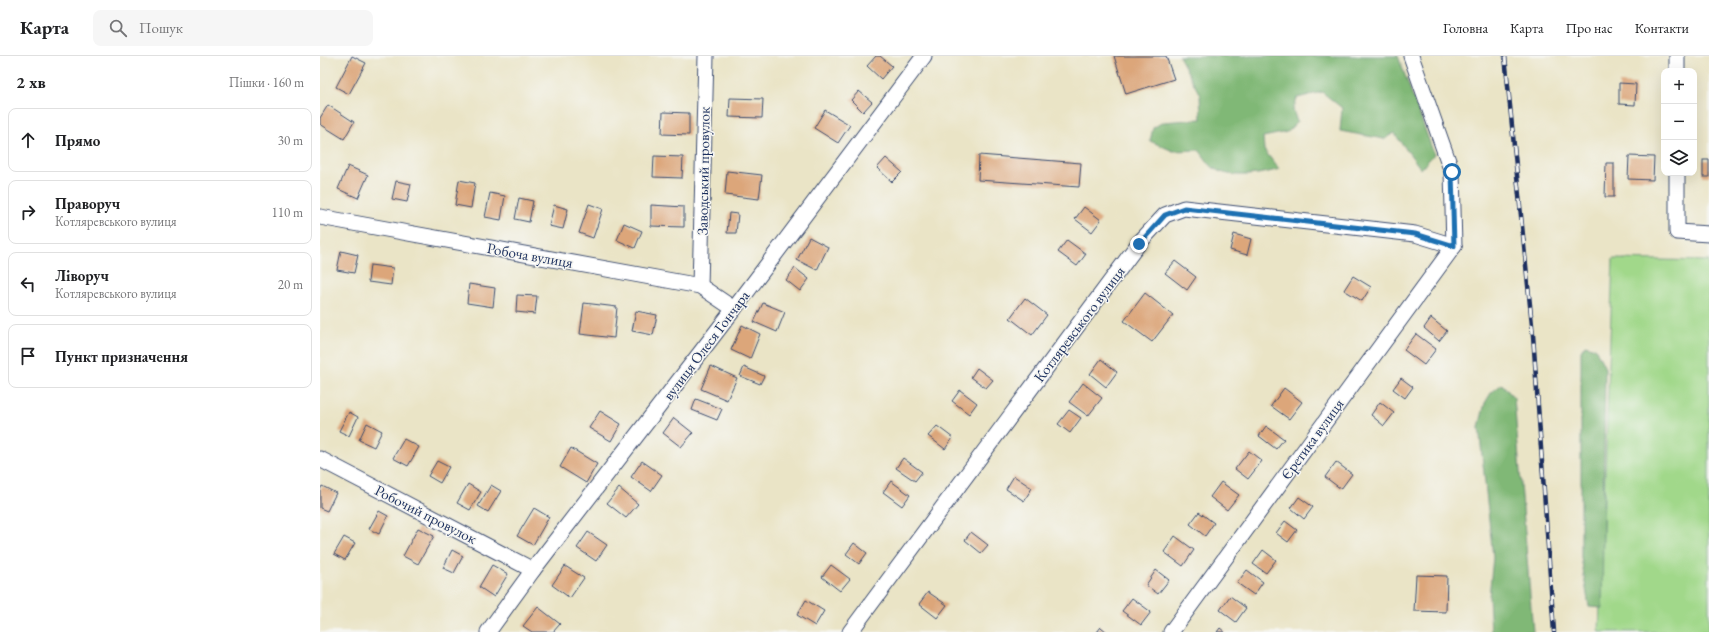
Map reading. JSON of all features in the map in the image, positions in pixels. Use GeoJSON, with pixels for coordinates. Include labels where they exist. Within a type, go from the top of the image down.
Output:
{"type":"FeatureCollection","features":[{"type":"Feature","properties":{"kind":"street","name":"Заводський провулок"},"geometry":{"type":"LineString","coordinates":[[700,286],[706,56]]}},
{"type":"Feature","properties":{"kind":"street","name":"вулиця Олеся Гончара"},"geometry":{"type":"LineString","coordinates":[[488,632],[533,570],[734,309],[924,56]]}},
{"type":"Feature","properties":{"kind":"street"},"geometry":{"type":"LineString","coordinates":[[1412,56],[1452,172],[1454,246]]}},
{"type":"Feature","properties":{"kind":"street"},"geometry":{"type":"LineString","coordinates":[[1677,56],[1677,68]]}},
{"type":"Feature","properties":{"kind":"street"},"geometry":{"type":"LineString","coordinates":[[1677,176],[1677,232],[1709,234]]}},
{"type":"Feature","properties":{"kind":"street","name":"Котляревського вулиця"},"geometry":{"type":"LineString","coordinates":[[850,632],[1139,244],[1165,215],[1184,208],[1415,234],[1454,246]]}},
{"type":"Feature","properties":{"kind":"street","name":"Робоча вулиця"},"geometry":{"type":"LineString","coordinates":[[320,217],[700,286],[734,309]]}},
{"type":"Feature","properties":{"kind":"street","name":"Єретика вулиця"},"geometry":{"type":"LineString","coordinates":[[1171,632],[1454,246]]}},
{"type":"Feature","properties":{"kind":"street","name":"Робочий провулок"},"geometry":{"type":"LineString","coordinates":[[320,459],[533,570]]}},
{"type":"Feature","properties":{"kind":"green space"},"geometry":{"type":"Polygon","coordinates":[[[1179,56],[1398,56],[1434,154],[1421,169],[1394,133],[1384,139],[1340,131],[1342,108],[1322,92],[1297,98],[1293,110],[1297,122],[1287,132],[1263,137],[1264,150],[1279,169],[1264,173],[1246,175],[1221,172],[1211,165],[1199,150],[1173,151],[1150,141],[1153,128],[1163,122],[1201,119],[1200,95],[1179,56]]]}},
{"type":"Feature","properties":{"kind":"green space"},"geometry":{"type":"Polygon","coordinates":[[[1613,259],[1709,261],[1709,632],[1599,632],[1613,259]]]}},
{"type":"Feature","properties":{"kind":"green space"},"geometry":{"type":"Polygon","coordinates":[[[1585,345],[1595,348],[1605,368],[1602,608],[1589,607],[1581,557],[1581,351],[1585,345]]]}},
{"type":"Feature","properties":{"kind":"green space"},"geometry":{"type":"Polygon","coordinates":[[[1502,384],[1514,398],[1533,632],[1491,632],[1489,597],[1493,557],[1479,427],[1485,403],[1491,393],[1502,384]]]}},
{"type":"Feature","properties":{"kind":"building"},"geometry":{"type":"Polygon","coordinates":[[[352,56],[366,63],[349,94],[336,87],[352,56]]]}},
{"type":"Feature","properties":{"kind":"building"},"geometry":{"type":"Polygon","coordinates":[[[876,56],[880,56],[892,66],[881,79],[867,66],[876,56]]]}},
{"type":"Feature","properties":{"kind":"building"},"geometry":{"type":"Polygon","coordinates":[[[1114,56],[1166,56],[1174,79],[1126,94],[1114,56]]]}},
{"type":"Feature","properties":{"kind":"building"},"geometry":{"type":"Polygon","coordinates":[[[1619,83],[1636,84],[1635,105],[1619,104],[1619,83]]]}},
{"type":"Feature","properties":{"kind":"building"},"geometry":{"type":"Polygon","coordinates":[[[859,91],[872,102],[863,112],[851,100],[859,91]]]}},
{"type":"Feature","properties":{"kind":"building"},"geometry":{"type":"Polygon","coordinates":[[[730,98],[763,99],[762,118],[729,117],[730,98]]]}},
{"type":"Feature","properties":{"kind":"building"},"geometry":{"type":"Polygon","coordinates":[[[328,105],[354,122],[344,139],[320,124],[320,118],[328,105]]]}},
{"type":"Feature","properties":{"kind":"building"},"geometry":{"type":"Polygon","coordinates":[[[825,110],[850,125],[838,143],[814,128],[825,110]]]}},
{"type":"Feature","properties":{"kind":"building"},"geometry":{"type":"Polygon","coordinates":[[[663,112],[689,113],[689,135],[662,134],[663,112]]]}},
{"type":"Feature","properties":{"kind":"building"},"geometry":{"type":"Polygon","coordinates":[[[979,155],[1081,163],[1079,187],[978,180],[979,155]]]}},
{"type":"Feature","properties":{"kind":"building"},"geometry":{"type":"Polygon","coordinates":[[[654,156],[683,157],[682,178],[653,177],[654,156]]]}},
{"type":"Feature","properties":{"kind":"building"},"geometry":{"type":"Polygon","coordinates":[[[1629,156],[1654,157],[1653,180],[1628,179],[1629,156]]]}},
{"type":"Feature","properties":{"kind":"building"},"geometry":{"type":"Polygon","coordinates":[[[886,158],[902,172],[892,182],[877,168],[886,158]]]}},
{"type":"Feature","properties":{"kind":"building"},"geometry":{"type":"Polygon","coordinates":[[[1703,160],[1709,160],[1709,177],[1703,177],[1703,160]]]}},
{"type":"Feature","properties":{"kind":"building"},"geometry":{"type":"Polygon","coordinates":[[[1606,163],[1614,163],[1614,197],[1605,197],[1606,163]]]}},
{"type":"Feature","properties":{"kind":"building"},"geometry":{"type":"Polygon","coordinates":[[[348,166],[368,175],[358,198],[338,189],[348,166]]]}},
{"type":"Feature","properties":{"kind":"building"},"geometry":{"type":"Polygon","coordinates":[[[727,171],[762,175],[759,199],[725,195],[727,171]]]}},
{"type":"Feature","properties":{"kind":"building"},"geometry":{"type":"Polygon","coordinates":[[[459,180],[475,183],[471,208],[455,205],[459,180]]]}},
{"type":"Feature","properties":{"kind":"building"},"geometry":{"type":"Polygon","coordinates":[[[396,181],[411,184],[407,202],[392,199],[396,181]]]}},
{"type":"Feature","properties":{"kind":"building"},"geometry":{"type":"Polygon","coordinates":[[[490,193],[505,196],[501,220],[485,217],[490,193]]]}},
{"type":"Feature","properties":{"kind":"building"},"geometry":{"type":"Polygon","coordinates":[[[519,198],[533,201],[529,222],[515,219],[519,198]]]}},
{"type":"Feature","properties":{"kind":"building"},"geometry":{"type":"Polygon","coordinates":[[[589,204],[603,209],[593,238],[579,233],[589,204]]]}},
{"type":"Feature","properties":{"kind":"building"},"geometry":{"type":"Polygon","coordinates":[[[554,205],[568,209],[563,229],[549,226],[554,205]]]}},
{"type":"Feature","properties":{"kind":"building"},"geometry":{"type":"Polygon","coordinates":[[[651,205],[684,207],[684,227],[651,226],[651,205]]]}},
{"type":"Feature","properties":{"kind":"building"},"geometry":{"type":"Polygon","coordinates":[[[1084,207],[1101,220],[1092,232],[1075,219],[1084,207]]]}},
{"type":"Feature","properties":{"kind":"building"},"geometry":{"type":"Polygon","coordinates":[[[729,213],[738,214],[736,233],[727,233],[729,213]]]}},
{"type":"Feature","properties":{"kind":"building"},"geometry":{"type":"Polygon","coordinates":[[[624,223],[642,231],[635,248],[617,240],[624,223]]]}},
{"type":"Feature","properties":{"kind":"building"},"geometry":{"type":"Polygon","coordinates":[[[1234,234],[1251,239],[1247,255],[1230,250],[1234,234]]]}},
{"type":"Feature","properties":{"kind":"building"},"geometry":{"type":"Polygon","coordinates":[[[809,237],[828,247],[817,270],[797,260],[809,237]]]}},
{"type":"Feature","properties":{"kind":"building"},"geometry":{"type":"Polygon","coordinates":[[[1067,240],[1086,254],[1077,266],[1058,252],[1067,240]]]}},
{"type":"Feature","properties":{"kind":"building"},"geometry":{"type":"Polygon","coordinates":[[[341,251],[358,255],[354,273],[337,270],[341,251]]]}},
{"type":"Feature","properties":{"kind":"building"},"geometry":{"type":"Polygon","coordinates":[[[1175,261],[1196,277],[1187,290],[1165,273],[1175,261]]]}},
{"type":"Feature","properties":{"kind":"building"},"geometry":{"type":"Polygon","coordinates":[[[370,265],[393,268],[391,285],[368,282],[370,265]]]}},
{"type":"Feature","properties":{"kind":"building"},"geometry":{"type":"Polygon","coordinates":[[[795,268],[809,279],[800,291],[786,280],[795,268]]]}},
{"type":"Feature","properties":{"kind":"building"},"geometry":{"type":"Polygon","coordinates":[[[1353,276],[1371,287],[1362,301],[1344,290],[1353,276]]]}},
{"type":"Feature","properties":{"kind":"building"},"geometry":{"type":"Polygon","coordinates":[[[469,284],[495,288],[493,307],[467,303],[469,284]]]}},
{"type":"Feature","properties":{"kind":"building"},"geometry":{"type":"Polygon","coordinates":[[[1145,293],[1173,315],[1152,342],[1124,321],[1145,293]]]}},
{"type":"Feature","properties":{"kind":"building"},"geometry":{"type":"Polygon","coordinates":[[[517,295],[537,296],[535,314],[516,312],[517,295]]]}},
{"type":"Feature","properties":{"kind":"building"},"geometry":{"type":"Polygon","coordinates":[[[1025,298],[1047,315],[1032,335],[1010,318],[1025,298]]]}},
{"type":"Feature","properties":{"kind":"building"},"geometry":{"type":"Polygon","coordinates":[[[584,303],[617,307],[614,338],[580,334],[584,303]]]}},
{"type":"Feature","properties":{"kind":"building"},"geometry":{"type":"Polygon","coordinates":[[[763,303],[785,312],[777,332],[754,322],[763,303]]]}},
{"type":"Feature","properties":{"kind":"building"},"geometry":{"type":"Polygon","coordinates":[[[636,311],[657,315],[653,335],[632,331],[636,311]]]}},
{"type":"Feature","properties":{"kind":"building"},"geometry":{"type":"Polygon","coordinates":[[[1431,318],[1447,331],[1439,341],[1424,328],[1431,318]]]}},
{"type":"Feature","properties":{"kind":"building"},"geometry":{"type":"Polygon","coordinates":[[[742,325],[760,334],[750,359],[731,350],[742,325]]]}},
{"type":"Feature","properties":{"kind":"building"},"geometry":{"type":"Polygon","coordinates":[[[1416,334],[1436,349],[1424,365],[1404,350],[1416,334]]]}},
{"type":"Feature","properties":{"kind":"building"},"geometry":{"type":"Polygon","coordinates":[[[1101,359],[1117,372],[1106,387],[1090,374],[1101,359]]]}},
{"type":"Feature","properties":{"kind":"building"},"geometry":{"type":"Polygon","coordinates":[[[711,366],[737,378],[727,400],[701,389],[711,366]]]}},
{"type":"Feature","properties":{"kind":"building"},"geometry":{"type":"Polygon","coordinates":[[[744,367],[764,376],[760,384],[740,376],[744,367]]]}},
{"type":"Feature","properties":{"kind":"building"},"geometry":{"type":"Polygon","coordinates":[[[977,368],[993,380],[986,388],[971,377],[977,368]]]}},
{"type":"Feature","properties":{"kind":"building"},"geometry":{"type":"Polygon","coordinates":[[[1401,378],[1413,387],[1405,398],[1393,389],[1401,378]]]}},
{"type":"Feature","properties":{"kind":"building"},"geometry":{"type":"Polygon","coordinates":[[[1083,383],[1102,398],[1088,416],[1069,402],[1083,383]]]}},
{"type":"Feature","properties":{"kind":"building"},"geometry":{"type":"Polygon","coordinates":[[[1284,388],[1302,402],[1289,419],[1271,406],[1284,388]]]}},
{"type":"Feature","properties":{"kind":"building"},"geometry":{"type":"Polygon","coordinates":[[[960,390],[977,403],[969,414],[952,401],[960,390]]]}},
{"type":"Feature","properties":{"kind":"building"},"geometry":{"type":"Polygon","coordinates":[[[696,399],[722,409],[717,420],[692,410],[696,399]]]}},
{"type":"Feature","properties":{"kind":"building"},"geometry":{"type":"Polygon","coordinates":[[[1380,402],[1394,413],[1384,426],[1371,415],[1380,402]]]}},
{"type":"Feature","properties":{"kind":"building"},"geometry":{"type":"Polygon","coordinates":[[[1069,410],[1081,418],[1070,433],[1058,424],[1069,410]]]}},
{"type":"Feature","properties":{"kind":"building"},"geometry":{"type":"Polygon","coordinates":[[[600,411],[621,424],[611,441],[589,428],[600,411]]]}},
{"type":"Feature","properties":{"kind":"building"},"geometry":{"type":"Polygon","coordinates":[[[349,412],[358,417],[349,436],[339,431],[349,412]]]}},
{"type":"Feature","properties":{"kind":"building"},"geometry":{"type":"Polygon","coordinates":[[[674,418],[693,433],[681,447],[663,433],[674,418]]]}},
{"type":"Feature","properties":{"kind":"building"},"geometry":{"type":"Polygon","coordinates":[[[367,423],[382,431],[374,447],[359,440],[367,423]]]}},
{"type":"Feature","properties":{"kind":"building"},"geometry":{"type":"Polygon","coordinates":[[[937,426],[953,438],[945,449],[928,436],[937,426]]]}},
{"type":"Feature","properties":{"kind":"building"},"geometry":{"type":"Polygon","coordinates":[[[1266,426],[1284,439],[1276,449],[1259,436],[1266,426]]]}},
{"type":"Feature","properties":{"kind":"building"},"geometry":{"type":"Polygon","coordinates":[[[404,439],[419,447],[408,466],[393,458],[404,439]]]}},
{"type":"Feature","properties":{"kind":"building"},"geometry":{"type":"Polygon","coordinates":[[[571,448],[597,464],[586,483],[560,467],[571,448]]]}},
{"type":"Feature","properties":{"kind":"building"},"geometry":{"type":"Polygon","coordinates":[[[1249,451],[1262,461],[1248,479],[1235,469],[1249,451]]]}},
{"type":"Feature","properties":{"kind":"building"},"geometry":{"type":"Polygon","coordinates":[[[903,458],[922,472],[915,481],[896,468],[903,458]]]}},
{"type":"Feature","properties":{"kind":"building"},"geometry":{"type":"Polygon","coordinates":[[[437,461],[449,467],[440,483],[428,476],[437,461]]]}},
{"type":"Feature","properties":{"kind":"building"},"geometry":{"type":"Polygon","coordinates":[[[642,461],[662,475],[651,491],[631,477],[642,461]]]}},
{"type":"Feature","properties":{"kind":"building"},"geometry":{"type":"Polygon","coordinates":[[[1336,462],[1352,474],[1341,489],[1325,477],[1336,462]]]}},
{"type":"Feature","properties":{"kind":"building"},"geometry":{"type":"Polygon","coordinates":[[[1014,476],[1032,488],[1024,501],[1006,489],[1014,476]]]}},
{"type":"Feature","properties":{"kind":"building"},"geometry":{"type":"Polygon","coordinates":[[[891,481],[910,495],[902,506],[883,492],[891,481]]]}},
{"type":"Feature","properties":{"kind":"building"},"geometry":{"type":"Polygon","coordinates":[[[1221,482],[1239,495],[1227,510],[1210,497],[1221,482]]]}},
{"type":"Feature","properties":{"kind":"building"},"geometry":{"type":"Polygon","coordinates":[[[468,484],[481,492],[470,510],[457,503],[468,484]]]}},
{"type":"Feature","properties":{"kind":"building"},"geometry":{"type":"Polygon","coordinates":[[[491,485],[501,491],[488,512],[478,506],[491,485]]]}},
{"type":"Feature","properties":{"kind":"building"},"geometry":{"type":"Polygon","coordinates":[[[322,486],[336,493],[327,511],[320,508],[320,490],[322,486]]]}},
{"type":"Feature","properties":{"kind":"building"},"geometry":{"type":"Polygon","coordinates":[[[619,488],[638,504],[626,518],[607,503],[619,488]]]}},
{"type":"Feature","properties":{"kind":"building"},"geometry":{"type":"Polygon","coordinates":[[[1299,497],[1313,507],[1304,519],[1291,508],[1299,497]]]}},
{"type":"Feature","properties":{"kind":"building"},"geometry":{"type":"Polygon","coordinates":[[[534,508],[549,517],[533,545],[517,536],[534,508]]]}},
{"type":"Feature","properties":{"kind":"building"},"geometry":{"type":"Polygon","coordinates":[[[379,511],[388,516],[379,534],[369,529],[379,511]]]}},
{"type":"Feature","properties":{"kind":"building"},"geometry":{"type":"Polygon","coordinates":[[[1199,512],[1214,523],[1205,536],[1190,524],[1199,512]]]}},
{"type":"Feature","properties":{"kind":"building"},"geometry":{"type":"Polygon","coordinates":[[[1285,521],[1297,530],[1288,542],[1276,533],[1285,521]]]}},
{"type":"Feature","properties":{"kind":"building"},"geometry":{"type":"Polygon","coordinates":[[[418,528],[434,536],[418,564],[403,556],[418,528]]]}},
{"type":"Feature","properties":{"kind":"building"},"geometry":{"type":"Polygon","coordinates":[[[588,532],[607,545],[596,561],[577,548],[588,532]]]}},
{"type":"Feature","properties":{"kind":"building"},"geometry":{"type":"Polygon","coordinates":[[[971,532],[988,545],[981,553],[965,540],[971,532]]]}},
{"type":"Feature","properties":{"kind":"building"},"geometry":{"type":"Polygon","coordinates":[[[1175,536],[1194,550],[1183,566],[1164,552],[1175,536]]]}},
{"type":"Feature","properties":{"kind":"building"},"geometry":{"type":"Polygon","coordinates":[[[344,537],[355,543],[345,560],[334,554],[344,537]]]}},
{"type":"Feature","properties":{"kind":"building"},"geometry":{"type":"Polygon","coordinates":[[[854,543],[867,553],[859,564],[846,554],[854,543]]]}},
{"type":"Feature","properties":{"kind":"building"},"geometry":{"type":"Polygon","coordinates":[[[452,550],[463,556],[454,573],[443,568],[452,550]]]}},
{"type":"Feature","properties":{"kind":"building"},"geometry":{"type":"Polygon","coordinates":[[[1263,550],[1276,560],[1266,573],[1253,564],[1263,550]]]}},
{"type":"Feature","properties":{"kind":"building"},"geometry":{"type":"Polygon","coordinates":[[[492,565],[508,574],[494,597],[479,587],[492,565]]]}},
{"type":"Feature","properties":{"kind":"building"},"geometry":{"type":"Polygon","coordinates":[[[831,565],[850,579],[840,591],[822,577],[831,565]]]}},
{"type":"Feature","properties":{"kind":"building"},"geometry":{"type":"Polygon","coordinates":[[[565,566],[584,578],[570,598],[552,585],[565,566]]]}},
{"type":"Feature","properties":{"kind":"building"},"geometry":{"type":"Polygon","coordinates":[[[1156,570],[1169,580],[1158,594],[1146,585],[1156,570]]]}},
{"type":"Feature","properties":{"kind":"building"},"geometry":{"type":"Polygon","coordinates":[[[1247,570],[1263,582],[1254,595],[1237,583],[1247,570]]]}},
{"type":"Feature","properties":{"kind":"building"},"geometry":{"type":"Polygon","coordinates":[[[1416,575],[1447,576],[1446,612],[1414,611],[1416,575]]]}},
{"type":"Feature","properties":{"kind":"building"},"geometry":{"type":"Polygon","coordinates":[[[928,592],[947,605],[937,618],[919,604],[928,592]]]}},
{"type":"Feature","properties":{"kind":"building"},"geometry":{"type":"Polygon","coordinates":[[[1230,596],[1246,608],[1236,622],[1220,610],[1230,596]]]}},
{"type":"Feature","properties":{"kind":"building"},"geometry":{"type":"Polygon","coordinates":[[[1132,598],[1151,612],[1141,625],[1122,611],[1132,598]]]}},
{"type":"Feature","properties":{"kind":"building"},"geometry":{"type":"Polygon","coordinates":[[[806,600],[824,611],[815,626],[797,615],[806,600]]]}},
{"type":"Feature","properties":{"kind":"building"},"geometry":{"type":"Polygon","coordinates":[[[538,607],[560,624],[553,632],[532,632],[523,626],[538,607]]]}},
{"type":"Feature","properties":{"kind":"building"},"geometry":{"type":"Polygon","coordinates":[[[1101,627],[1107,632],[1097,632],[1101,627]]]}},
{"type":"Feature","properties":{"kind":"building"},"geometry":{"type":"Polygon","coordinates":[[[1220,628],[1225,632],[1217,632],[1220,628]]]}},
{"type":"Feature","properties":{"kind":"railway"},"geometry":{"type":"LineString","coordinates":[[1505,56],[1533,335],[1554,632]]}},
{"type":"Feature","properties":{"kind":"route"},"geometry":{"type":"LineString","coordinates":[[1139,244],[1165,215],[1184,208],[1415,234],[1454,246],[1452,172]]}}]}
